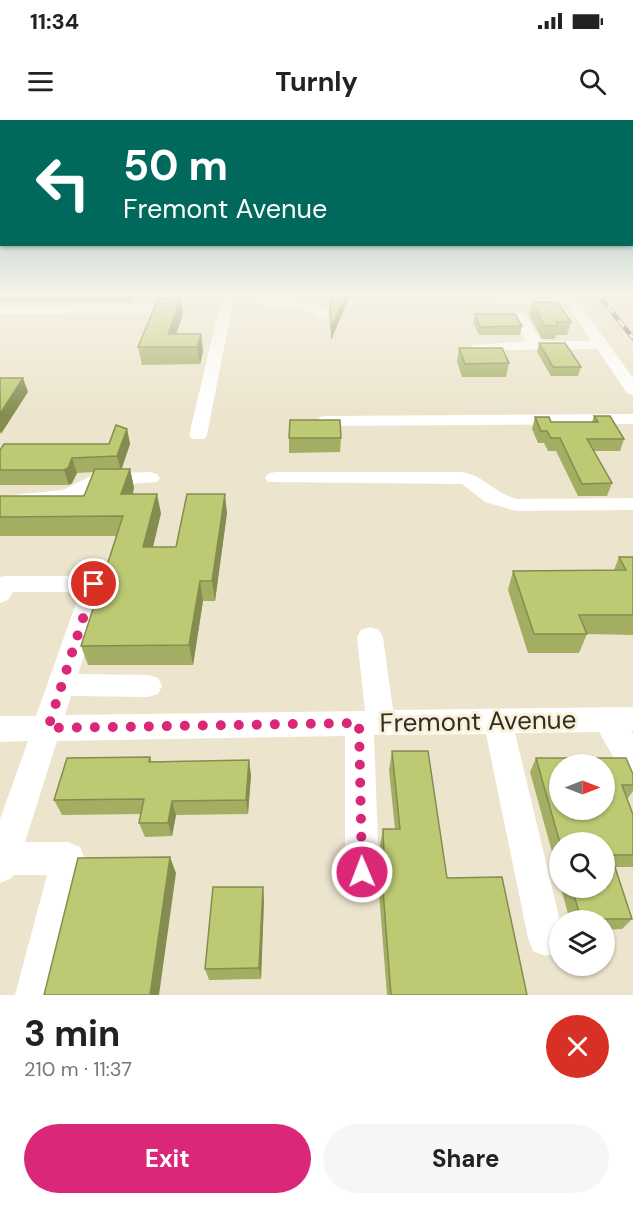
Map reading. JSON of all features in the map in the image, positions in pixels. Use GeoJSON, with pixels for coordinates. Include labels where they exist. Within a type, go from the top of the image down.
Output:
{"type":"FeatureCollection","features":[{"type":"Feature","properties":{"kind":"street"},"geometry":{"type":"LineString","coordinates":[[198,435],[220,333]]}},
{"type":"Feature","properties":{"kind":"street"},"geometry":{"type":"LineString","coordinates":[[529,333],[536,346]]}},
{"type":"Feature","properties":{"kind":"street"},"geometry":{"type":"LineString","coordinates":[[594,333],[633,390]]}},
{"type":"Feature","properties":{"kind":"street"},"geometry":{"type":"LineString","coordinates":[[474,349],[497,346],[602,345]]}},
{"type":"Feature","properties":{"kind":"street"},"geometry":{"type":"LineString","coordinates":[[326,421],[633,419]]}},
{"type":"Feature","properties":{"kind":"street"},"geometry":{"type":"LineString","coordinates":[[0,502],[68,496],[95,480],[150,478]]}},
{"type":"Feature","properties":{"kind":"street"},"geometry":{"type":"LineString","coordinates":[[275,478],[462,478],[472,480],[492,498],[516,505],[633,504]]}},
{"type":"Feature","properties":{"kind":"street"},"geometry":{"type":"LineString","coordinates":[[0,594],[4,584],[94,584],[48,728],[1,862],[68,859],[34,995]]}},
{"type":"Feature","properties":{"kind":"street"},"geometry":{"type":"LineString","coordinates":[[362,872],[370,723],[370,637]]}},
{"type":"Feature","properties":{"kind":"street"},"geometry":{"type":"LineString","coordinates":[[62,685],[148,686]]}},
{"type":"Feature","properties":{"kind":"street"},"geometry":{"type":"LineString","coordinates":[[620,719],[633,762]]}},
{"type":"Feature","properties":{"kind":"street","name":"Fremont Avenue"},"geometry":{"type":"LineString","coordinates":[[0,729],[620,719]]}},
{"type":"Feature","properties":{"kind":"street"},"geometry":{"type":"LineString","coordinates":[[498,721],[546,938]]}},
{"type":"Feature","properties":{"kind":"building"},"geometry":{"type":"Polygon","coordinates":[[[144,333],[201,334],[197,347],[138,347],[144,333]]]}},
{"type":"Feature","properties":{"kind":"building"},"geometry":{"type":"Polygon","coordinates":[[[539,343],[565,343],[581,367],[553,367],[539,343]]]}},
{"type":"Feature","properties":{"kind":"building"},"geometry":{"type":"Polygon","coordinates":[[[459,348],[502,348],[509,363],[465,364],[459,348]]]}},
{"type":"Feature","properties":{"kind":"building"},"geometry":{"type":"Polygon","coordinates":[[[0,378],[23,378],[0,414],[0,378]]]}},
{"type":"Feature","properties":{"kind":"building"},"geometry":{"type":"Polygon","coordinates":[[[594,416],[610,416],[624,439],[587,439],[612,483],[582,484],[560,438],[551,438],[547,431],[541,431],[535,417],[549,417],[551,422],[598,422],[594,416]]]}},
{"type":"Feature","properties":{"kind":"building"},"geometry":{"type":"Polygon","coordinates":[[[290,420],[340,420],[341,438],[289,438],[290,420]]]}},
{"type":"Feature","properties":{"kind":"building"},"geometry":{"type":"Polygon","coordinates":[[[116,425],[127,429],[117,456],[72,458],[68,468],[64,470],[0,470],[0,450],[4,444],[109,444],[116,425]]]}},
{"type":"Feature","properties":{"kind":"building"},"geometry":{"type":"Polygon","coordinates":[[[95,469],[130,469],[121,494],[157,494],[143,547],[176,547],[187,494],[225,494],[212,581],[200,581],[189,645],[81,646],[123,516],[0,517],[0,496],[84,496],[95,469]]]}},
{"type":"Feature","properties":{"kind":"building"},"geometry":{"type":"Polygon","coordinates":[[[619,557],[633,557],[633,615],[579,615],[587,634],[534,634],[513,571],[626,570],[619,557]]]}},
{"type":"Feature","properties":{"kind":"building"},"geometry":{"type":"Polygon","coordinates":[[[392,751],[428,751],[447,878],[502,877],[527,995],[391,995],[381,863],[384,855],[383,829],[400,829],[392,751]]]}},
{"type":"Feature","properties":{"kind":"building"},"geometry":{"type":"Polygon","coordinates":[[[150,757],[149,762],[249,760],[246,800],[172,801],[168,823],[139,823],[144,799],[54,800],[67,758],[150,757]]]}},
{"type":"Feature","properties":{"kind":"building"},"geometry":{"type":"Polygon","coordinates":[[[536,758],[549,758],[549,804],[536,758]]]}},
{"type":"Feature","properties":{"kind":"building"},"geometry":{"type":"Polygon","coordinates":[[[615,758],[626,758],[633,774],[633,785],[622,785],[633,815],[633,855],[615,855],[615,832],[557,832],[554,820],[615,820],[615,758]]]}},
{"type":"Feature","properties":{"kind":"building"},"geometry":{"type":"Polygon","coordinates":[[[170,857],[150,995],[44,995],[78,858],[170,857]]]}},
{"type":"Feature","properties":{"kind":"building"},"geometry":{"type":"Polygon","coordinates":[[[615,867],[632,919],[615,919],[615,910],[578,910],[575,898],[615,898],[615,867]]]}},
{"type":"Feature","properties":{"kind":"building"},"geometry":{"type":"Polygon","coordinates":[[[213,887],[263,887],[259,968],[205,969],[213,887]]]}},
{"type":"Feature","properties":{"kind":"railway"},"geometry":{"type":"LineString","coordinates":[[629,333],[633,338]]}},
{"type":"Feature","properties":{"kind":"route"},"geometry":{"type":"LineString","coordinates":[[94,584],[48,728],[359,723],[362,872]]}}]}
